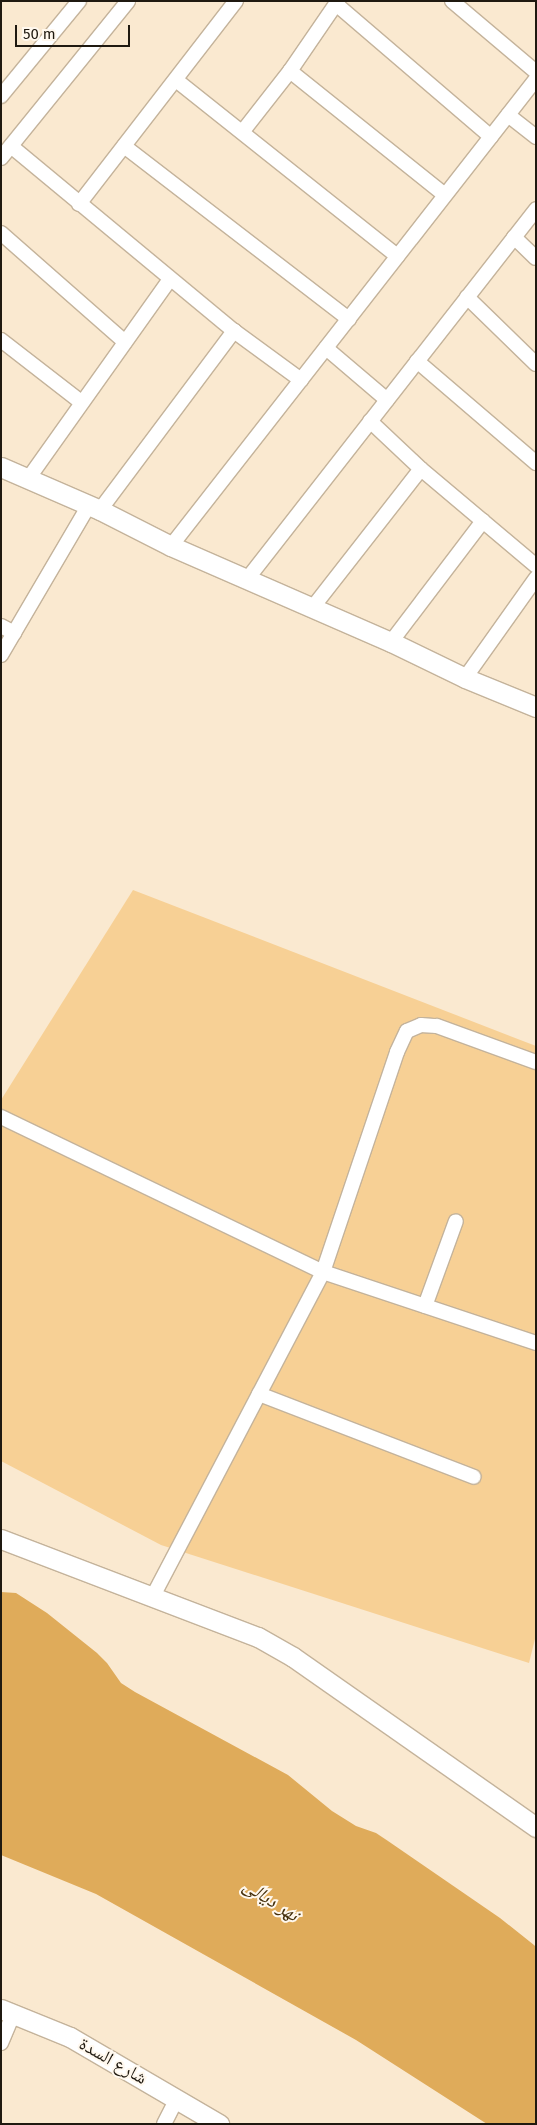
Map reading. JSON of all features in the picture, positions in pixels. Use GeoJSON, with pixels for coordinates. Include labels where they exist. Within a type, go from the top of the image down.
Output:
{"type":"FeatureCollection","features":[{"type":"Feature","properties":{"kind":"street"},"geometry":{"type":"LineString","coordinates":[[1,95],[79,1]]}},
{"type":"Feature","properties":{"kind":"street"},"geometry":{"type":"LineString","coordinates":[[1,158],[128,1]]}},
{"type":"Feature","properties":{"kind":"street"},"geometry":{"type":"LineString","coordinates":[[80,204],[236,1]]}},
{"type":"Feature","properties":{"kind":"street"},"geometry":{"type":"LineString","coordinates":[[452,1],[536,72]]}},
{"type":"Feature","properties":{"kind":"street"},"geometry":{"type":"LineString","coordinates":[[243,131],[290,71],[337,3],[491,137]]}},
{"type":"Feature","properties":{"kind":"street"},"geometry":{"type":"LineString","coordinates":[[290,71],[446,195]]}},
{"type":"Feature","properties":{"kind":"street"},"geometry":{"type":"LineString","coordinates":[[171,546],[536,79]]}},
{"type":"Feature","properties":{"kind":"street"},"geometry":{"type":"LineString","coordinates":[[176,80],[243,131],[397,256]]}},
{"type":"Feature","properties":{"kind":"street"},"geometry":{"type":"LineString","coordinates":[[508,115],[536,137]]}},
{"type":"Feature","properties":{"kind":"street"},"geometry":{"type":"LineString","coordinates":[[11,146],[234,331],[301,380]]}},
{"type":"Feature","properties":{"kind":"street"},"geometry":{"type":"LineString","coordinates":[[124,146],[349,319]]}},
{"type":"Feature","properties":{"kind":"street"},"geometry":{"type":"LineString","coordinates":[[248,578],[536,209]]}},
{"type":"Feature","properties":{"kind":"street"},"geometry":{"type":"LineString","coordinates":[[1,232],[124,342]]}},
{"type":"Feature","properties":{"kind":"street"},"geometry":{"type":"LineString","coordinates":[[514,238],[536,258]]}},
{"type":"Feature","properties":{"kind":"street"},"geometry":{"type":"LineString","coordinates":[[28,479],[170,279]]}},
{"type":"Feature","properties":{"kind":"street"},"geometry":{"type":"LineString","coordinates":[[467,297],[536,364]]}},
{"type":"Feature","properties":{"kind":"street"},"geometry":{"type":"LineString","coordinates":[[1,655],[95,508],[234,331]]}},
{"type":"Feature","properties":{"kind":"street"},"geometry":{"type":"LineString","coordinates":[[1,340],[81,402]]}},
{"type":"Feature","properties":{"kind":"street"},"geometry":{"type":"LineString","coordinates":[[326,348],[387,400]]}},
{"type":"Feature","properties":{"kind":"street"},"geometry":{"type":"LineString","coordinates":[[417,361],[536,463]]}},
{"type":"Feature","properties":{"kind":"street"},"geometry":{"type":"LineString","coordinates":[[370,421],[421,469],[536,566]]}},
{"type":"Feature","properties":{"kind":"street"},"geometry":{"type":"LineString","coordinates":[[1,467],[95,508],[171,546],[391,642],[465,678],[536,707]]}},
{"type":"Feature","properties":{"kind":"street"},"geometry":{"type":"LineString","coordinates":[[313,607],[421,469]]}},
{"type":"Feature","properties":{"kind":"street"},"geometry":{"type":"LineString","coordinates":[[391,642],[483,521]]}},
{"type":"Feature","properties":{"kind":"street"},"geometry":{"type":"LineString","coordinates":[[465,678],[535,581]]}},
{"type":"Feature","properties":{"kind":"street"},"geometry":{"type":"LineString","coordinates":[[1,626],[14,633]]}},
{"type":"Feature","properties":{"kind":"street"},"geometry":{"type":"LineString","coordinates":[[153,1596],[324,1272],[397,1052],[407,1031],[421,1025],[437,1026],[536,1062]]}},
{"type":"Feature","properties":{"kind":"street"},"geometry":{"type":"LineString","coordinates":[[1,1117],[324,1272],[536,1342]]}},
{"type":"Feature","properties":{"kind":"street"},"geometry":{"type":"LineString","coordinates":[[425,1306],[456,1221]]}},
{"type":"Feature","properties":{"kind":"street"},"geometry":{"type":"LineString","coordinates":[[259,1394],[474,1477]]}},
{"type":"Feature","properties":{"kind":"street"},"geometry":{"type":"LineString","coordinates":[[1,1539],[240,1628],[276,1646],[536,1827]]}},
{"type":"Feature","properties":{"kind":"street"},"geometry":{"type":"LineString","coordinates":[[1,2043],[7,2011]]}},
{"type":"Feature","properties":{"kind":"street","name":"شارع السدة"},"geometry":{"type":"LineString","coordinates":[[7,2011],[70,2037],[219,2124]]}},
{"type":"Feature","properties":{"kind":"street"},"geometry":{"type":"LineString","coordinates":[[164,2124],[177,2098]]}},
{"type":"Feature","properties":{"kind":"shaded area"},"geometry":{"type":"Polygon","coordinates":[[[133,890],[536,1046],[536,1635],[529,1663],[161,1545],[1,1461],[1,1100],[133,890]]]}},
{"type":"Feature","properties":{"kind":"water","name":"نهر ديالى"},"geometry":{"type":"Polygon","coordinates":[[[1,1592],[16,1593],[47,1613],[97,1653],[107,1663],[121,1683],[288,1775],[332,1811],[356,1826],[376,1833],[500,1918],[534,1945],[536,1947],[536,2124],[487,2124],[356,2040],[96,1894],[1,1855],[1,1592]]]}}]}
